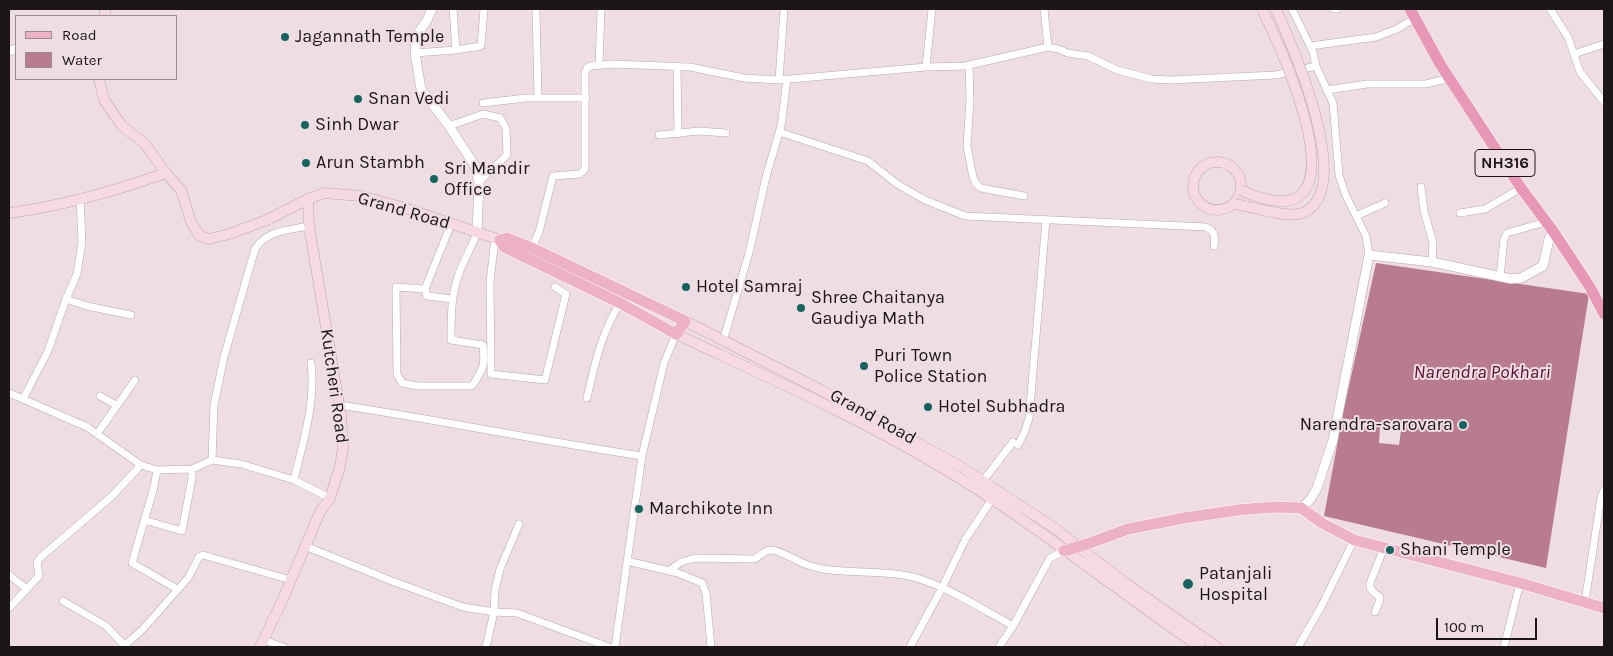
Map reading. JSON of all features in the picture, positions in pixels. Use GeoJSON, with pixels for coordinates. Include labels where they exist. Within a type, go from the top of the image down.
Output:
{"type":"FeatureCollection","features":[{"type":"Feature","properties":{"kind":"highway","name":"NH316"},"geometry":{"type":"LineString","coordinates":[[1413,14],[1450,78],[1521,188],[1550,226],[1590,287],[1604,314]]}},
{"type":"Feature","properties":{"kind":"main road"},"geometry":{"type":"LineString","coordinates":[[1241,190],[1248,194],[1268,199],[1293,200],[1304,194],[1312,175],[1307,128],[1300,101],[1285,59],[1262,9]]}},
{"type":"Feature","properties":{"kind":"main road"},"geometry":{"type":"LineString","coordinates":[[1234,204],[1285,214],[1296,214],[1305,212],[1314,205],[1321,194],[1323,181],[1322,143],[1311,95],[1276,9]]}},
{"type":"Feature","properties":{"kind":"main road","name":"Grand Road"},"geometry":{"type":"LineString","coordinates":[[99,80],[104,100],[122,126],[144,143],[181,190],[191,222],[200,236],[209,239],[229,234],[267,220],[324,193],[361,196],[405,208],[498,239],[507,238],[532,248],[684,321],[873,417],[932,450],[1057,530],[1124,582],[1217,647]]}},
{"type":"Feature","properties":{"kind":"main road"},"geometry":{"type":"LineString","coordinates":[[1211,160],[1220,161],[1232,167],[1240,177],[1241,190],[1234,204],[1222,210],[1210,210],[1204,206],[1194,194],[1192,186],[1194,176],[1201,165],[1211,160]]}},
{"type":"Feature","properties":{"kind":"main road"},"geometry":{"type":"LineString","coordinates":[[9,213],[33,210],[121,189],[166,173]]}},
{"type":"Feature","properties":{"kind":"main road","name":"Kutcheri Road"},"geometry":{"type":"LineString","coordinates":[[262,644],[320,512],[330,498],[340,466],[343,448],[339,405],[309,226],[308,199]]}},
{"type":"Feature","properties":{"kind":"main road","name":"Grand Road"},"geometry":{"type":"LineString","coordinates":[[498,239],[504,247],[620,303],[676,334],[883,434],[992,499],[1145,610],[1200,647]]}},
{"type":"Feature","properties":{"kind":"main road"},"geometry":{"type":"LineString","coordinates":[[676,334],[684,321]]}},
{"type":"Feature","properties":{"kind":"main road"},"geometry":{"type":"LineString","coordinates":[[1064,551],[1128,529],[1184,518],[1274,507],[1301,508],[1322,523],[1354,540],[1520,583],[1604,608]]}},
{"type":"Feature","properties":{"kind":"street"},"geometry":{"type":"LineString","coordinates":[[425,290],[396,287],[397,374],[402,383],[417,386],[472,386],[485,364],[483,345],[451,340],[451,313],[457,279],[478,233],[479,182],[475,166],[449,126],[421,89],[415,53],[416,37],[432,9]]}},
{"type":"Feature","properties":{"kind":"street"},"geometry":{"type":"LineString","coordinates":[[453,9],[456,50]]}},
{"type":"Feature","properties":{"kind":"street"},"geometry":{"type":"LineString","coordinates":[[415,53],[481,46],[484,9]]}},
{"type":"Feature","properties":{"kind":"street"},"geometry":{"type":"LineString","coordinates":[[536,9],[538,98]]}},
{"type":"Feature","properties":{"kind":"street"},"geometry":{"type":"LineString","coordinates":[[599,65],[601,9]]}},
{"type":"Feature","properties":{"kind":"street"},"geometry":{"type":"LineString","coordinates":[[723,341],[749,252],[784,111],[784,9]]}},
{"type":"Feature","properties":{"kind":"street"},"geometry":{"type":"LineString","coordinates":[[926,67],[932,9]]}},
{"type":"Feature","properties":{"kind":"street"},"geometry":{"type":"LineString","coordinates":[[1044,9],[1048,47]]}},
{"type":"Feature","properties":{"kind":"street"},"geometry":{"type":"LineString","coordinates":[[1292,9],[1310,46],[1316,66],[1333,103],[1339,175],[1346,196],[1366,236],[1369,255],[1333,440],[1317,488],[1310,500],[1301,508]]}},
{"type":"Feature","properties":{"kind":"street"},"geometry":{"type":"LineString","coordinates":[[1550,9],[1568,37],[1580,72],[1604,102]]}},
{"type":"Feature","properties":{"kind":"street"},"geometry":{"type":"LineString","coordinates":[[1310,46],[1376,37],[1397,29],[1413,14]]}},
{"type":"Feature","properties":{"kind":"street"},"geometry":{"type":"LineString","coordinates":[[1574,54],[1604,44]]}},
{"type":"Feature","properties":{"kind":"street"},"geometry":{"type":"LineString","coordinates":[[532,248],[539,232],[554,176],[580,174],[585,169],[585,72],[591,66],[613,64],[677,66],[744,78],[783,80],[969,65],[1048,47],[1068,54],[1088,56],[1117,70],[1152,79],[1170,80],[1276,75],[1316,66]]}},
{"type":"Feature","properties":{"kind":"street"},"geometry":{"type":"LineString","coordinates":[[969,65],[970,100],[967,146],[973,177],[976,184],[981,188],[1024,196]]}},
{"type":"Feature","properties":{"kind":"street"},"geometry":{"type":"LineString","coordinates":[[677,66],[678,134]]}},
{"type":"Feature","properties":{"kind":"street"},"geometry":{"type":"LineString","coordinates":[[1327,90],[1362,84],[1426,84],[1450,78]]}},
{"type":"Feature","properties":{"kind":"street"},"geometry":{"type":"LineString","coordinates":[[1596,92],[1604,88]]}},
{"type":"Feature","properties":{"kind":"street"},"geometry":{"type":"LineString","coordinates":[[484,103],[509,99],[586,98]]}},
{"type":"Feature","properties":{"kind":"street"},"geometry":{"type":"LineString","coordinates":[[449,126],[483,114],[500,118],[506,128],[507,155],[479,182]]}},
{"type":"Feature","properties":{"kind":"street"},"geometry":{"type":"LineString","coordinates":[[660,134],[699,131],[726,133]]}},
{"type":"Feature","properties":{"kind":"street"},"geometry":{"type":"LineString","coordinates":[[779,132],[868,161],[897,184],[925,200],[965,216],[1206,227],[1212,230],[1214,234],[1214,246]]}},
{"type":"Feature","properties":{"kind":"street"},"geometry":{"type":"LineString","coordinates":[[1421,187],[1424,212],[1433,243],[1432,262]]}},
{"type":"Feature","properties":{"kind":"street"},"geometry":{"type":"LineString","coordinates":[[1460,213],[1485,209],[1521,188]]}},
{"type":"Feature","properties":{"kind":"street"},"geometry":{"type":"LineString","coordinates":[[23,399],[48,350],[77,274],[82,242],[80,199]]}},
{"type":"Feature","properties":{"kind":"street"},"geometry":{"type":"LineString","coordinates":[[1356,216],[1385,203]]}},
{"type":"Feature","properties":{"kind":"street"},"geometry":{"type":"LineString","coordinates":[[982,481],[1025,432],[1030,409],[1046,220]]}},
{"type":"Feature","properties":{"kind":"street"},"geometry":{"type":"LineString","coordinates":[[451,224],[425,290],[428,296],[453,299]]}},
{"type":"Feature","properties":{"kind":"street"},"geometry":{"type":"LineString","coordinates":[[212,460],[214,405],[224,357],[255,249],[266,236],[309,226]]}},
{"type":"Feature","properties":{"kind":"street"},"geometry":{"type":"LineString","coordinates":[[1369,255],[1432,262],[1500,277],[1511,279],[1521,278],[1543,266],[1550,226],[1507,233],[1504,239],[1500,277]]}},
{"type":"Feature","properties":{"kind":"street"},"geometry":{"type":"LineString","coordinates":[[498,239],[490,282],[491,374],[544,380],[566,294],[554,287]]}},
{"type":"Feature","properties":{"kind":"street"},"geometry":{"type":"LineString","coordinates":[[66,299],[87,306],[131,315]]}},
{"type":"Feature","properties":{"kind":"street"},"geometry":{"type":"LineString","coordinates":[[587,398],[601,341],[620,303]]}},
{"type":"Feature","properties":{"kind":"street"},"geometry":{"type":"LineString","coordinates":[[615,647],[642,456],[664,363],[676,334]]}},
{"type":"Feature","properties":{"kind":"street"},"geometry":{"type":"LineString","coordinates":[[294,480],[311,407],[313,382],[311,363]]}},
{"type":"Feature","properties":{"kind":"street"},"geometry":{"type":"LineString","coordinates":[[97,434],[135,380]]}},
{"type":"Feature","properties":{"kind":"street"},"geometry":{"type":"LineString","coordinates":[[9,393],[87,427],[142,465],[157,470],[192,469],[212,460],[241,464],[294,480],[330,498]]}},
{"type":"Feature","properties":{"kind":"street"},"geometry":{"type":"LineString","coordinates":[[100,396],[116,405]]}},
{"type":"Feature","properties":{"kind":"street"},"geometry":{"type":"LineString","coordinates":[[339,405],[409,415],[642,456]]}},
{"type":"Feature","properties":{"kind":"street"},"geometry":{"type":"LineString","coordinates":[[9,608],[40,576],[37,562],[41,557],[112,496],[142,465]]}},
{"type":"Feature","properties":{"kind":"street"},"geometry":{"type":"LineString","coordinates":[[144,520],[182,531],[192,469]]}},
{"type":"Feature","properties":{"kind":"street"},"geometry":{"type":"LineString","coordinates":[[157,470],[154,487],[132,562],[177,590]]}},
{"type":"Feature","properties":{"kind":"street"},"geometry":{"type":"LineString","coordinates":[[1585,602],[1601,497],[1604,490]]}},
{"type":"Feature","properties":{"kind":"street"},"geometry":{"type":"LineString","coordinates":[[910,647],[965,540],[992,499]]}},
{"type":"Feature","properties":{"kind":"street"},"geometry":{"type":"LineString","coordinates":[[486,647],[494,612],[495,590],[500,569],[519,524]]}},
{"type":"Feature","properties":{"kind":"street"},"geometry":{"type":"LineString","coordinates":[[1298,647],[1354,540]]}},
{"type":"Feature","properties":{"kind":"street"},"geometry":{"type":"LineString","coordinates":[[305,546],[463,607],[494,612],[518,613],[609,647]]}},
{"type":"Feature","properties":{"kind":"street"},"geometry":{"type":"LineString","coordinates":[[1375,612],[1380,595],[1370,588],[1370,583],[1384,548]]}},
{"type":"Feature","properties":{"kind":"street"},"geometry":{"type":"LineString","coordinates":[[669,571],[687,559],[754,559],[765,551],[774,550],[813,567],[858,573],[902,575],[926,581],[1013,626]]}},
{"type":"Feature","properties":{"kind":"street"},"geometry":{"type":"LineString","coordinates":[[999,647],[1013,626],[1050,558],[1064,551]]}},
{"type":"Feature","properties":{"kind":"street"},"geometry":{"type":"LineString","coordinates":[[63,601],[106,626],[124,647],[143,629],[192,573],[199,557],[203,555],[291,580]]}},
{"type":"Feature","properties":{"kind":"street"},"geometry":{"type":"LineString","coordinates":[[627,561],[669,571],[702,583],[704,586],[711,647]]}},
{"type":"Feature","properties":{"kind":"street"},"geometry":{"type":"LineString","coordinates":[[9,574],[27,589]]}},
{"type":"Feature","properties":{"kind":"street"},"geometry":{"type":"LineString","coordinates":[[1504,647],[1520,583]]}},
{"type":"Feature","properties":{"kind":"street"},"geometry":{"type":"LineString","coordinates":[[262,644],[282,647]]}},
{"type":"Feature","properties":{"kind":"water","name":"Narendra Pokhari"},"geometry":{"type":"Polygon","coordinates":[[[1376,263],[1589,294],[1546,568],[1324,516],[1341,424],[1373,428],[1374,426],[1380,427],[1379,443],[1399,445],[1402,423],[1382,420],[1381,425],[1342,418],[1376,263]]]}},
{"type":"Feature","properties":{"kind":"place","name":"Jagannath Temple"},"geometry":{"type":"Point","coordinates":[285,37]}},
{"type":"Feature","properties":{"kind":"place","name":"Snan Vedi"},"geometry":{"type":"Point","coordinates":[358,99]}},
{"type":"Feature","properties":{"kind":"place","name":"Sinh Dwar"},"geometry":{"type":"Point","coordinates":[305,125]}},
{"type":"Feature","properties":{"kind":"place","name":"Arun Stambh"},"geometry":{"type":"Point","coordinates":[306,163]}},
{"type":"Feature","properties":{"kind":"place","name":"Sri Mandir Office"},"geometry":{"type":"Point","coordinates":[434,179]}},
{"type":"Feature","properties":{"kind":"place","name":"Hotel Samraj"},"geometry":{"type":"Point","coordinates":[686,287]}},
{"type":"Feature","properties":{"kind":"place","name":"Shree Chaitanya Gaudiya Math"},"geometry":{"type":"Point","coordinates":[801,308]}},
{"type":"Feature","properties":{"kind":"place","name":"Puri Town Police Station"},"geometry":{"type":"Point","coordinates":[864,366]}},
{"type":"Feature","properties":{"kind":"place","name":"Hotel Subhadra"},"geometry":{"type":"Point","coordinates":[928,407]}},
{"type":"Feature","properties":{"kind":"place","name":"Narendra-sarovara"},"geometry":{"type":"Point","coordinates":[1463,425]}},
{"type":"Feature","properties":{"kind":"place","name":"Marchikote Inn"},"geometry":{"type":"Point","coordinates":[639,509]}},
{"type":"Feature","properties":{"kind":"place","name":"Shani Temple"},"geometry":{"type":"Point","coordinates":[1390,550]}},
{"type":"Feature","properties":{"kind":"place","name":"Patanjali Hospital"},"geometry":{"type":"Point","coordinates":[1188,584]}}]}
